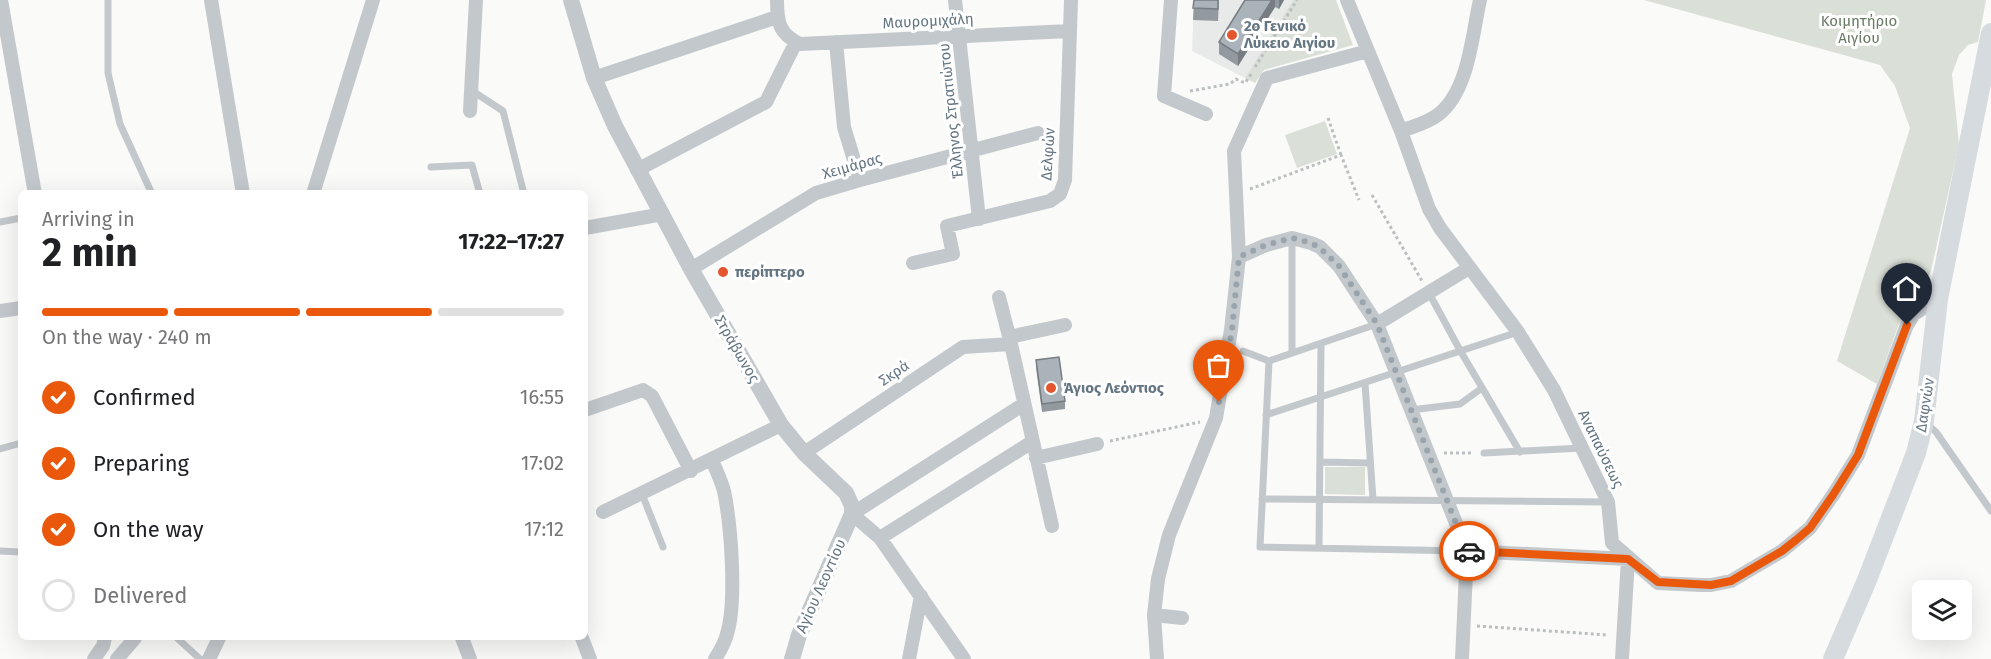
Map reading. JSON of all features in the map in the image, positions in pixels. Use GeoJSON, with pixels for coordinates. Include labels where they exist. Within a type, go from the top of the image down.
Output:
{"type":"FeatureCollection","features":[{"type":"Feature","properties":{"kind":"main road","name":"Δαφνών"},"geometry":{"type":"LineString","coordinates":[[1833,659],[1899,501],[1916,453],[1924,421],[1938,299],[1991,33]]}},
{"type":"Feature","properties":{"kind":"street"},"geometry":{"type":"LineString","coordinates":[[1,0],[34,190]]}},
{"type":"Feature","properties":{"kind":"street"},"geometry":{"type":"LineString","coordinates":[[211,0],[242,190]]}},
{"type":"Feature","properties":{"kind":"street"},"geometry":{"type":"LineString","coordinates":[[314,190],[373,0]]}},
{"type":"Feature","properties":{"kind":"street"},"geometry":{"type":"LineString","coordinates":[[470,111],[476,0]]}},
{"type":"Feature","properties":{"kind":"street","name":"Στράβωνος"},"geometry":{"type":"LineString","coordinates":[[571,0],[594,78],[615,126],[691,269],[781,425],[804,453],[846,493],[852,514],[880,538],[964,659]]}},
{"type":"Feature","properties":{"kind":"street"},"geometry":{"type":"LineString","coordinates":[[638,170],[766,102],[792,40],[783,33],[777,16],[777,0]]}},
{"type":"Feature","properties":{"kind":"street","name":"Έλληνος Στρατιώτου"},"geometry":{"type":"LineString","coordinates":[[955,0],[979,219]]}},
{"type":"Feature","properties":{"kind":"street","name":"Δελφών"},"geometry":{"type":"LineString","coordinates":[[913,263],[953,254],[947,226],[1050,201],[1060,194],[1065,180],[1071,0]]}},
{"type":"Feature","properties":{"kind":"street"},"geometry":{"type":"LineString","coordinates":[[1171,0],[1164,96],[1206,114]]}},
{"type":"Feature","properties":{"kind":"street","name":"Αναπαύσεως"},"geometry":{"type":"LineString","coordinates":[[1347,0],[1401,131],[1429,209],[1469,268],[1518,332],[1554,390],[1608,502],[1612,543],[1628,559],[1658,582],[1711,585],[1731,581],[1796,540],[1810,528],[1858,455],[1907,325],[1914,314],[1938,299]]}},
{"type":"Feature","properties":{"kind":"street"},"geometry":{"type":"LineString","coordinates":[[1401,131],[1438,115],[1453,98],[1464,75],[1479,0]]}},
{"type":"Feature","properties":{"kind":"street"},"geometry":{"type":"LineString","coordinates":[[594,78],[777,16]]}},
{"type":"Feature","properties":{"kind":"street","name":"Μαυρομιχάλη"},"geometry":{"type":"LineString","coordinates":[[792,40],[800,44],[1070,31]]}},
{"type":"Feature","properties":{"kind":"street"},"geometry":{"type":"LineString","coordinates":[[836,42],[844,127],[860,180]]}},
{"type":"Feature","properties":{"kind":"street"},"geometry":{"type":"LineString","coordinates":[[1158,659],[1154,615],[1158,579],[1169,536],[1216,418],[1232,330],[1239,257],[1234,152],[1267,78],[1368,51]]}},
{"type":"Feature","properties":{"kind":"street","name":"Χειμάρας"},"geometry":{"type":"LineString","coordinates":[[691,269],[816,193],[1038,133]]}},
{"type":"Feature","properties":{"kind":"street"},"geometry":{"type":"LineString","coordinates":[[588,227],[663,214]]}},
{"type":"Feature","properties":{"kind":"street"},"geometry":{"type":"LineString","coordinates":[[1239,257],[1266,245],[1292,238],[1311,243],[1320,248],[1339,266],[1377,324],[1467,551],[1461,659]]}},
{"type":"Feature","properties":{"kind":"street"},"geometry":{"type":"LineString","coordinates":[[1377,324],[1469,268]]}},
{"type":"Feature","properties":{"kind":"street"},"geometry":{"type":"LineString","coordinates":[[999,297],[1052,526]]}},
{"type":"Feature","properties":{"kind":"street"},"geometry":{"type":"LineString","coordinates":[[0,311],[18,308]]}},
{"type":"Feature","properties":{"kind":"street","name":"Σκρά"},"geometry":{"type":"LineString","coordinates":[[804,453],[963,347],[1010,340],[1065,325]]}},
{"type":"Feature","properties":{"kind":"street"},"geometry":{"type":"LineString","coordinates":[[588,409],[644,390],[652,396],[691,471]]}},
{"type":"Feature","properties":{"kind":"street"},"geometry":{"type":"LineString","coordinates":[[852,514],[1024,404]]}},
{"type":"Feature","properties":{"kind":"street"},"geometry":{"type":"LineString","coordinates":[[603,512],[691,471],[781,425]]}},
{"type":"Feature","properties":{"kind":"street"},"geometry":{"type":"LineString","coordinates":[[880,538],[1032,442]]}},
{"type":"Feature","properties":{"kind":"street"},"geometry":{"type":"LineString","coordinates":[[1036,458],[1097,444]]}},
{"type":"Feature","properties":{"kind":"street"},"geometry":{"type":"LineString","coordinates":[[712,460],[724,489],[730,536],[731,586],[730,623],[727,636],[715,659]]}},
{"type":"Feature","properties":{"kind":"street","name":"Αγίου Λεοντίου"},"geometry":{"type":"LineString","coordinates":[[792,659],[799,635],[852,514]]}},
{"type":"Feature","properties":{"kind":"street"},"geometry":{"type":"LineString","coordinates":[[1467,551],[1628,559],[1622,659]]}},
{"type":"Feature","properties":{"kind":"street"},"geometry":{"type":"LineString","coordinates":[[909,659],[921,596]]}},
{"type":"Feature","properties":{"kind":"street"},"geometry":{"type":"LineString","coordinates":[[1154,615],[1182,618]]}},
{"type":"Feature","properties":{"kind":"street"},"geometry":{"type":"LineString","coordinates":[[94,659],[104,640]]}},
{"type":"Feature","properties":{"kind":"street"},"geometry":{"type":"LineString","coordinates":[[117,659],[133,640]]}},
{"type":"Feature","properties":{"kind":"street"},"geometry":{"type":"LineString","coordinates":[[210,659],[218,640]]}},
{"type":"Feature","properties":{"kind":"street"},"geometry":{"type":"LineString","coordinates":[[463,640],[470,659]]}},
{"type":"Feature","properties":{"kind":"street"},"geometry":{"type":"LineString","coordinates":[[583,640],[590,659]]}},
{"type":"Feature","properties":{"kind":"lane"},"geometry":{"type":"LineString","coordinates":[[108,0],[108,74],[120,124],[150,190]]}},
{"type":"Feature","properties":{"kind":"lane"},"geometry":{"type":"LineString","coordinates":[[471,90],[503,111],[523,190]]}},
{"type":"Feature","properties":{"kind":"lane"},"geometry":{"type":"LineString","coordinates":[[430,167],[472,165],[479,190]]}},
{"type":"Feature","properties":{"kind":"lane"},"geometry":{"type":"LineString","coordinates":[[0,222],[18,219]]}},
{"type":"Feature","properties":{"kind":"lane"},"geometry":{"type":"LineString","coordinates":[[1292,238],[1292,353]]}},
{"type":"Feature","properties":{"kind":"lane"},"geometry":{"type":"LineString","coordinates":[[1429,293],[1520,452]]}},
{"type":"Feature","properties":{"kind":"lane"},"geometry":{"type":"LineString","coordinates":[[1243,351],[1269,361],[1377,324]]}},
{"type":"Feature","properties":{"kind":"lane"},"geometry":{"type":"LineString","coordinates":[[1266,415],[1518,332]]}},
{"type":"Feature","properties":{"kind":"lane"},"geometry":{"type":"LineString","coordinates":[[1319,547],[1321,344]]}},
{"type":"Feature","properties":{"kind":"lane"},"geometry":{"type":"LineString","coordinates":[[1269,361],[1260,547],[1467,551]]}},
{"type":"Feature","properties":{"kind":"lane"},"geometry":{"type":"LineString","coordinates":[[1365,383],[1373,500]]}},
{"type":"Feature","properties":{"kind":"lane"},"geometry":{"type":"LineString","coordinates":[[1411,410],[1460,404],[1482,388]]}},
{"type":"Feature","properties":{"kind":"lane"},"geometry":{"type":"LineString","coordinates":[[1924,421],[1936,432],[1991,511]]}},
{"type":"Feature","properties":{"kind":"lane"},"geometry":{"type":"LineString","coordinates":[[0,449],[18,444]]}},
{"type":"Feature","properties":{"kind":"lane"},"geometry":{"type":"LineString","coordinates":[[1484,453],[1582,448]]}},
{"type":"Feature","properties":{"kind":"lane"},"geometry":{"type":"LineString","coordinates":[[1320,462],[1370,463]]}},
{"type":"Feature","properties":{"kind":"lane"},"geometry":{"type":"LineString","coordinates":[[642,494],[663,547]]}},
{"type":"Feature","properties":{"kind":"lane"},"geometry":{"type":"LineString","coordinates":[[1262,499],[1608,502]]}},
{"type":"Feature","properties":{"kind":"lane"},"geometry":{"type":"LineString","coordinates":[[0,551],[18,552]]}},
{"type":"Feature","properties":{"kind":"lane"},"geometry":{"type":"LineString","coordinates":[[179,640],[200,659]]}},
{"type":"Feature","properties":{"kind":"path"},"geometry":{"type":"LineString","coordinates":[[1164,96],[1230,84],[1236,79],[1245,83],[1297,0]]}},
{"type":"Feature","properties":{"kind":"path"},"geometry":{"type":"LineString","coordinates":[[1328,118],[1359,200]]}},
{"type":"Feature","properties":{"kind":"path"},"geometry":{"type":"LineString","coordinates":[[1235,195],[1341,155]]}},
{"type":"Feature","properties":{"kind":"path"},"geometry":{"type":"LineString","coordinates":[[1372,195],[1429,293]]}},
{"type":"Feature","properties":{"kind":"path"},"geometry":{"type":"LineString","coordinates":[[1097,444],[1194,423]]}},
{"type":"Feature","properties":{"kind":"path"},"geometry":{"type":"LineString","coordinates":[[1428,453],[1484,453]]}},
{"type":"Feature","properties":{"kind":"path"},"geometry":{"type":"LineString","coordinates":[[1463,625],[1624,636]]}},
{"type":"Feature","properties":{"kind":"shaded area","name":"2ο Γενικό Λύκειο Αιγίου"},"geometry":{"type":"Polygon","coordinates":[[[1194,0],[1293,0],[1245,78],[1192,51],[1194,0]]]}},
{"type":"Feature","properties":{"kind":"green space"},"geometry":{"type":"Polygon","coordinates":[[[1293,0],[1336,0],[1353,45],[1264,70],[1255,83],[1245,78],[1293,0]]]}},
{"type":"Feature","properties":{"kind":"green space","name":"Κοιμητήριο Αιγίου"},"geometry":{"type":"Polygon","coordinates":[[[1644,0],[1986,0],[1978,42],[1968,45],[1959,55],[1952,74],[1959,144],[1931,271],[1922,291],[1899,324],[1877,384],[1837,361],[1910,128],[1895,86],[1880,65],[1644,0]]]}},
{"type":"Feature","properties":{"kind":"green space"},"geometry":{"type":"Polygon","coordinates":[[[1325,121],[1337,154],[1297,168],[1285,135],[1325,121]]]}},
{"type":"Feature","properties":{"kind":"green space"},"geometry":{"type":"Polygon","coordinates":[[[1325,467],[1365,467],[1365,495],[1325,494],[1325,467]]]}},
{"type":"Feature","properties":{"kind":"building"},"geometry":{"type":"Polygon","coordinates":[[[1194,0],[1218,0],[1218,9],[1193,8],[1194,0]]]}},
{"type":"Feature","properties":{"kind":"building"},"geometry":{"type":"Polygon","coordinates":[[[1245,0],[1272,0],[1238,54],[1219,42],[1245,0]]]}},
{"type":"Feature","properties":{"kind":"building","name":"Άγιος Λεόντιος"},"geometry":{"type":"Polygon","coordinates":[[[1059,357],[1065,401],[1042,404],[1036,360],[1059,357]]]}},
{"type":"Feature","properties":{"kind":"way so far"},"geometry":{"type":"LineString","coordinates":[[1219,402],[1232,330],[1239,257],[1266,245],[1292,238],[1320,248],[1339,266],[1377,324],[1467,551],[1469,551]]}},
{"type":"Feature","properties":{"kind":"place","name":"2ο Γενικό Λύκειο Αιγίου"},"geometry":{"type":"Point","coordinates":[1232,35]}},
{"type":"Feature","properties":{"kind":"place","name":"περίπτερο"},"geometry":{"type":"Point","coordinates":[723,272]}},
{"type":"Feature","properties":{"kind":"place","name":"Άγιος Λεόντιος"},"geometry":{"type":"Point","coordinates":[1051,388]}},
{"type":"Feature","properties":{"kind":"route"},"geometry":{"type":"LineString","coordinates":[[1469,551],[1628,559],[1658,582],[1711,585],[1731,581],[1782,551],[1796,540],[1810,528],[1833,495],[1858,455],[1907,325]]}}]}
